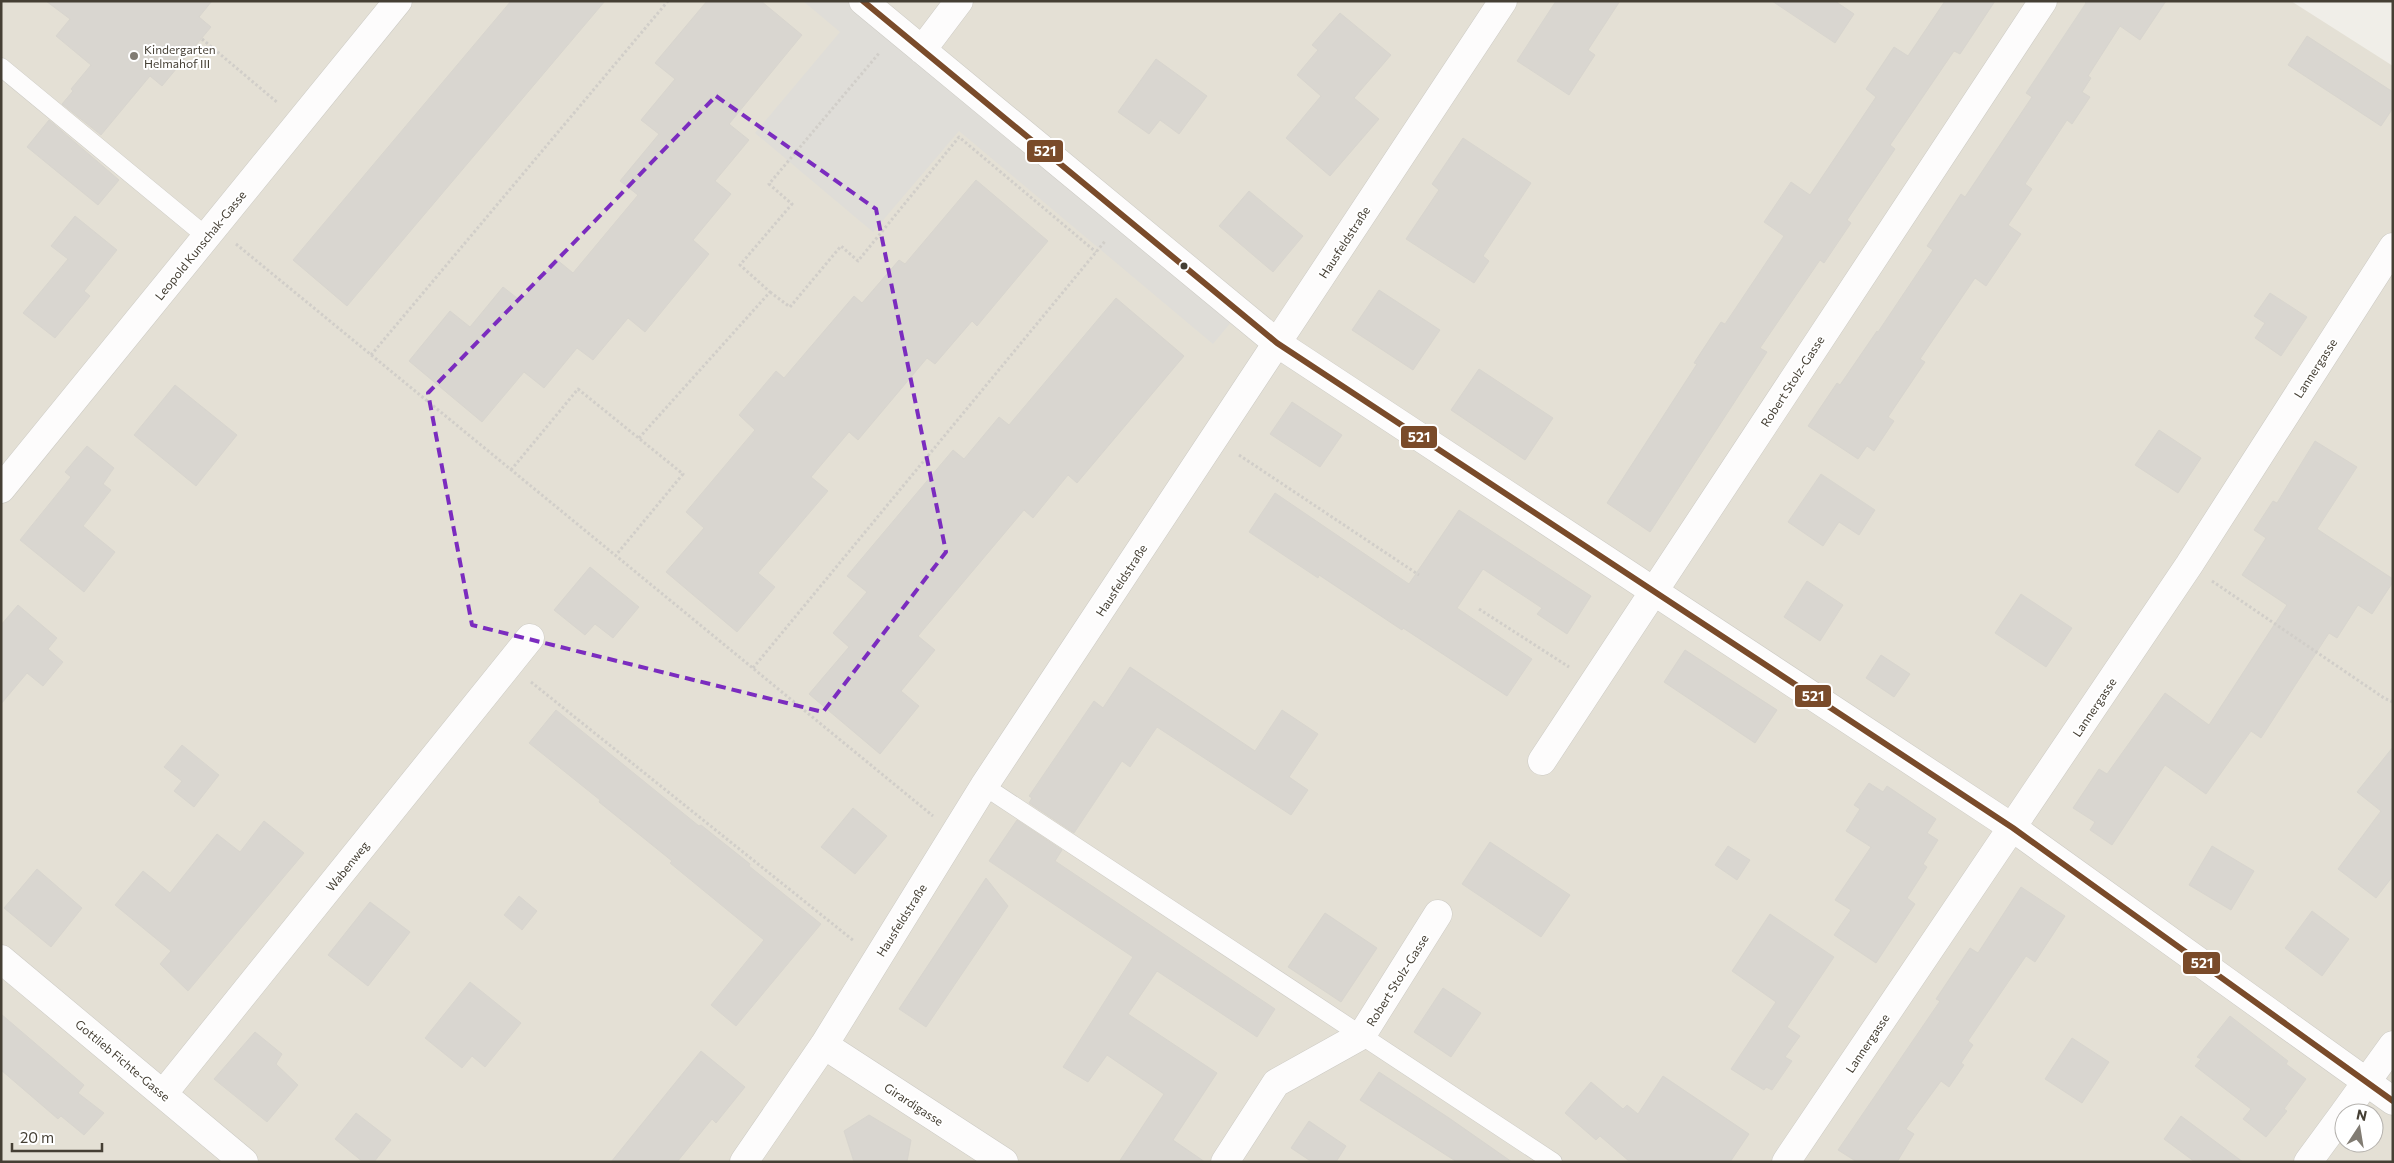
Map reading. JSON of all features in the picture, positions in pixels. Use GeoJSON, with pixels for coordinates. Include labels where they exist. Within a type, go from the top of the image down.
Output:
{"type":"FeatureCollection","features":[{"type":"Feature","properties":{"kind":"street","name":"Leopold Kunschak-Gasse"},"geometry":{"type":"LineString","coordinates":[[1,489],[398,1]]}},
{"type":"Feature","properties":{"kind":"street"},"geometry":{"type":"LineString","coordinates":[[863,1],[1277,343],[2013,828],[2393,1101]]}},
{"type":"Feature","properties":{"kind":"street"},"geometry":{"type":"LineString","coordinates":[[922,50],[960,1]]}},
{"type":"Feature","properties":{"kind":"street","name":"Hausfeldstraße"},"geometry":{"type":"LineString","coordinates":[[744,1162],[824,1045],[984,786],[1503,1]]}},
{"type":"Feature","properties":{"kind":"street","name":"Robert Stolz-Gasse"},"geometry":{"type":"LineString","coordinates":[[1542,761],[2043,1]]}},
{"type":"Feature","properties":{"kind":"street","name":"Lannergasse"},"geometry":{"type":"LineString","coordinates":[[1786,1162],[2189,565],[2393,247]]}},
{"type":"Feature","properties":{"kind":"street","name":"Wabenweg"},"geometry":{"type":"LineString","coordinates":[[163,1094],[530,638]]}},
{"type":"Feature","properties":{"kind":"street","name":"Robert Stolz-Gasse"},"geometry":{"type":"LineString","coordinates":[[1225,1162],[1276,1083],[1362,1035],[1438,914]]}},
{"type":"Feature","properties":{"kind":"street","name":"Gottlieb Fichte-Gasse"},"geometry":{"type":"LineString","coordinates":[[1,959],[244,1162]]}},
{"type":"Feature","properties":{"kind":"street","name":"Girardigasse"},"geometry":{"type":"LineString","coordinates":[[824,1045],[1004,1162]]}},
{"type":"Feature","properties":{"kind":"street"},"geometry":{"type":"LineString","coordinates":[[2351,1103],[2393,1046]]}},
{"type":"Feature","properties":{"kind":"street"},"geometry":{"type":"LineString","coordinates":[[2308,1162],[2334,1127]]}},
{"type":"Feature","properties":{"kind":"lane"},"geometry":{"type":"LineString","coordinates":[[1,67],[211,232]]}},
{"type":"Feature","properties":{"kind":"lane"},"geometry":{"type":"LineString","coordinates":[[984,786],[1553,1162]]}},
{"type":"Feature","properties":{"kind":"path"},"geometry":{"type":"LineString","coordinates":[[371,355],[668,1]]}},
{"type":"Feature","properties":{"kind":"path"},"geometry":{"type":"LineString","coordinates":[[898,30],[769,184],[792,204],[740,265],[790,307],[841,246],[858,261],[959,136],[1096,252]]}},
{"type":"Feature","properties":{"kind":"path"},"geometry":{"type":"LineString","coordinates":[[202,39],[300,122]]}},
{"type":"Feature","properties":{"kind":"path"},"geometry":{"type":"LineString","coordinates":[[753,668],[1124,218]]}},
{"type":"Feature","properties":{"kind":"path"},"geometry":{"type":"LineString","coordinates":[[211,232],[371,355],[955,834]]}},
{"type":"Feature","properties":{"kind":"path"},"geometry":{"type":"LineString","coordinates":[[639,438],[770,292]]}},
{"type":"Feature","properties":{"kind":"path"},"geometry":{"type":"LineString","coordinates":[[511,470],[578,389],[639,438],[683,474],[616,555]]}},
{"type":"Feature","properties":{"kind":"path"},"geometry":{"type":"LineString","coordinates":[[1214,438],[1419,575]]}},
{"type":"Feature","properties":{"kind":"path"},"geometry":{"type":"LineString","coordinates":[[2189,565],[2384,698],[2393,702]]}},
{"type":"Feature","properties":{"kind":"path"},"geometry":{"type":"LineString","coordinates":[[1479,609],[1593,683]]}},
{"type":"Feature","properties":{"kind":"path"},"geometry":{"type":"LineString","coordinates":[[509,664],[877,959]]}},
{"type":"Feature","properties":{"kind":"highlighted area"},"geometry":{"type":"Polygon","coordinates":[[[716,96],[876,209],[946,552],[823,712],[472,625],[428,393],[716,96]]]}},
{"type":"Feature","properties":{"kind":"shaded area"},"geometry":{"type":"Polygon","coordinates":[[[1,1],[2291,1],[2393,66],[2393,1162],[1,1162],[1,1]]]}},
{"type":"Feature","properties":{"kind":"shaded area"},"geometry":{"type":"Polygon","coordinates":[[[803,1],[849,1],[1232,321],[1213,344],[959,131],[873,232],[755,133],[840,32],[803,1]]]}},
{"type":"Feature","properties":{"kind":"building","name":"Kindergarten Helmahof III"},"geometry":{"type":"Polygon","coordinates":[[[46,1],[212,1],[199,17],[211,27],[162,86],[150,76],[101,135],[62,104],[73,91],[71,89],[91,65],[56,36],[70,19],[46,1]]]}},
{"type":"Feature","properties":{"kind":"building"},"geometry":{"type":"Polygon","coordinates":[[[511,1],[605,1],[347,306],[293,260],[511,1]]]}},
{"type":"Feature","properties":{"kind":"building"},"geometry":{"type":"Polygon","coordinates":[[[707,1],[761,1],[802,35],[729,124],[749,140],[715,181],[731,194],[693,240],[709,254],[645,332],[628,318],[593,360],[577,348],[544,388],[524,372],[482,422],[409,361],[450,311],[470,327],[503,287],[521,301],[556,259],[573,273],[638,195],[620,181],[659,134],[641,120],[675,79],[655,63],[707,1]]]}},
{"type":"Feature","properties":{"kind":"building"},"geometry":{"type":"Polygon","coordinates":[[[1556,1],[1620,1],[1588,50],[1595,55],[1569,95],[1517,61],[1556,1]]]}},
{"type":"Feature","properties":{"kind":"building"},"geometry":{"type":"Polygon","coordinates":[[[1772,1],[1835,1],[1854,14],[1835,43],[1772,1]]]}},
{"type":"Feature","properties":{"kind":"building"},"geometry":{"type":"Polygon","coordinates":[[[1945,1],[1995,1],[1960,54],[1954,51],[1890,145],[1895,149],[1847,220],[1851,223],[1824,263],[1820,260],[1760,348],[1767,352],[1650,532],[1607,503],[1697,364],[1694,363],[1721,322],[1725,324],[1784,236],[1764,222],[1791,182],[1810,195],[1876,97],[1866,89],[1894,47],[1908,56],[1945,1]]]}},
{"type":"Feature","properties":{"kind":"building"},"geometry":{"type":"Polygon","coordinates":[[[2084,1],[2166,1],[2140,40],[2120,26],[2088,76],[2091,78],[2082,92],[2090,97],[2072,124],[2067,120],[2025,184],[2032,189],[2008,225],[2021,234],[1986,286],[1975,278],[1920,359],[1925,362],[1888,417],[1894,421],[1874,451],[1867,446],[1858,459],[1808,426],[1837,383],[1840,385],[1878,332],[1933,250],[1927,246],[1961,194],[1965,197],[2032,97],[2026,93],[2086,3],[2084,1]]]}},
{"type":"Feature","properties":{"kind":"building"},"geometry":{"type":"Polygon","coordinates":[[[1340,13],[1391,55],[1354,98],[1379,119],[1330,176],[1286,138],[1321,96],[1297,75],[1318,50],[1312,45],[1340,13]]]}},
{"type":"Feature","properties":{"kind":"building"},"geometry":{"type":"Polygon","coordinates":[[[2307,36],[2393,92],[2393,108],[2381,126],[2288,65],[2307,36]]]}},
{"type":"Feature","properties":{"kind":"building"},"geometry":{"type":"Polygon","coordinates":[[[1156,59],[1207,96],[1179,134],[1160,120],[1149,134],[1118,112],[1156,59]]]}},
{"type":"Feature","properties":{"kind":"building"},"geometry":{"type":"Polygon","coordinates":[[[49,120],[119,180],[98,205],[27,147],[49,120]]]}},
{"type":"Feature","properties":{"kind":"building"},"geometry":{"type":"Polygon","coordinates":[[[1463,138],[1531,183],[1483,256],[1489,261],[1474,283],[1406,239],[1439,190],[1432,184],[1463,138]]]}},
{"type":"Feature","properties":{"kind":"building"},"geometry":{"type":"Polygon","coordinates":[[[976,180],[1048,241],[977,326],[972,321],[935,364],[927,358],[858,440],[849,432],[811,477],[828,491],[758,573],[775,587],[737,632],[666,572],[704,528],[686,512],[755,430],[739,415],[776,371],[784,378],[854,296],[862,303],[899,260],[905,264],[976,180]]]}},
{"type":"Feature","properties":{"kind":"building"},"geometry":{"type":"Polygon","coordinates":[[[1249,191],[1303,236],[1273,272],[1219,226],[1249,191]]]}},
{"type":"Feature","properties":{"kind":"building"},"geometry":{"type":"Polygon","coordinates":[[[75,216],[117,250],[84,291],[90,296],[55,338],[23,313],[68,259],[51,246],[75,216]]]}},
{"type":"Feature","properties":{"kind":"building"},"geometry":{"type":"Polygon","coordinates":[[[1379,290],[1440,330],[1413,370],[1352,330],[1379,290]]]}},
{"type":"Feature","properties":{"kind":"building"},"geometry":{"type":"Polygon","coordinates":[[[2270,293],[2307,317],[2281,356],[2255,338],[2265,323],[2254,316],[2270,293]]]}},
{"type":"Feature","properties":{"kind":"building"},"geometry":{"type":"Polygon","coordinates":[[[1116,298],[1184,356],[1077,483],[1068,475],[1033,518],[1024,510],[918,636],[935,650],[901,691],[919,706],[880,754],[809,694],[849,647],[833,633],[867,592],[847,576],[953,450],[964,459],[999,417],[1009,425],[1116,298]]]}},
{"type":"Feature","properties":{"kind":"building"},"geometry":{"type":"Polygon","coordinates":[[[1479,369],[1553,418],[1525,460],[1451,410],[1479,369]]]}},
{"type":"Feature","properties":{"kind":"building"},"geometry":{"type":"Polygon","coordinates":[[[175,385],[237,435],[196,486],[134,435],[175,385]]]}},
{"type":"Feature","properties":{"kind":"building"},"geometry":{"type":"Polygon","coordinates":[[[1292,402],[1342,435],[1320,467],[1270,434],[1292,402]]]}},
{"type":"Feature","properties":{"kind":"building"},"geometry":{"type":"Polygon","coordinates":[[[2159,430],[2201,458],[2178,493],[2135,465],[2159,430]]]}},
{"type":"Feature","properties":{"kind":"building"},"geometry":{"type":"Polygon","coordinates":[[[2315,441],[2357,467],[2317,529],[2393,579],[2393,582],[2372,614],[2358,605],[2337,638],[2329,633],[2261,738],[2251,731],[2206,794],[2165,765],[2112,845],[2090,830],[2095,822],[2073,808],[2099,769],[2107,774],[2165,693],[2209,725],[2287,605],[2242,575],[2266,538],[2254,530],[2273,501],[2277,503],[2315,441]]]}},
{"type":"Feature","properties":{"kind":"building"},"geometry":{"type":"Polygon","coordinates":[[[87,446],[114,468],[103,484],[111,490],[83,526],[115,552],[84,592],[20,540],[71,477],[65,472],[87,446]]]}},
{"type":"Feature","properties":{"kind":"building"},"geometry":{"type":"Polygon","coordinates":[[[1821,474],[1875,510],[1859,535],[1839,522],[1823,546],[1788,522],[1821,474]]]}},
{"type":"Feature","properties":{"kind":"building"},"geometry":{"type":"Polygon","coordinates":[[[1275,493],[1409,584],[1459,510],[1591,596],[1567,634],[1537,614],[1542,608],[1483,569],[1457,608],[1532,659],[1507,696],[1319,575],[1318,578],[1249,532],[1275,493]]]}},
{"type":"Feature","properties":{"kind":"building"},"geometry":{"type":"Polygon","coordinates":[[[590,567],[639,607],[613,638],[595,624],[585,635],[554,610],[590,567]]]}},
{"type":"Feature","properties":{"kind":"building"},"geometry":{"type":"Polygon","coordinates":[[[1807,581],[1843,605],[1820,641],[1784,617],[1807,581]]]}},
{"type":"Feature","properties":{"kind":"building"},"geometry":{"type":"Polygon","coordinates":[[[2021,594],[2072,628],[2046,667],[1995,633],[2021,594]]]}},
{"type":"Feature","properties":{"kind":"building"},"geometry":{"type":"Polygon","coordinates":[[[18,605],[57,638],[48,649],[63,662],[43,686],[27,673],[1,704],[1,625],[18,605]]]}},
{"type":"Feature","properties":{"kind":"building"},"geometry":{"type":"Polygon","coordinates":[[[1685,650],[1777,710],[1755,743],[1664,682],[1685,650]]]}},
{"type":"Feature","properties":{"kind":"building"},"geometry":{"type":"Polygon","coordinates":[[[1881,655],[1910,674],[1894,697],[1866,678],[1881,655]]]}},
{"type":"Feature","properties":{"kind":"building"},"geometry":{"type":"Polygon","coordinates":[[[1130,667],[1255,751],[1282,710],[1318,734],[1289,777],[1308,790],[1291,815],[1157,727],[1130,767],[1122,761],[1074,833],[1029,803],[1032,798],[1029,796],[1094,701],[1103,708],[1130,667]]]}},
{"type":"Feature","properties":{"kind":"building"},"geometry":{"type":"Polygon","coordinates":[[[556,710],[699,826],[701,825],[750,864],[749,866],[821,924],[736,1026],[711,1005],[764,940],[670,863],[672,861],[599,802],[600,800],[529,743],[556,710]]]}},
{"type":"Feature","properties":{"kind":"building"},"geometry":{"type":"Polygon","coordinates":[[[182,745],[219,775],[194,807],[174,791],[182,781],[164,767],[182,745]]]}},
{"type":"Feature","properties":{"kind":"building"},"geometry":{"type":"Polygon","coordinates":[[[2393,747],[2393,876],[2376,898],[2338,869],[2381,811],[2357,792],[2393,747]]]}},
{"type":"Feature","properties":{"kind":"building"},"geometry":{"type":"Polygon","coordinates":[[[1869,783],[1883,792],[1887,786],[1936,819],[1927,833],[1938,840],[1923,864],[1927,867],[1907,898],[1915,904],[1876,963],[1834,935],[1851,910],[1835,900],[1871,847],[1846,831],[1860,809],[1854,805],[1869,783]]]}},
{"type":"Feature","properties":{"kind":"building"},"geometry":{"type":"Polygon","coordinates":[[[853,808],[887,836],[855,874],[821,847],[853,808]]]}},
{"type":"Feature","properties":{"kind":"building"},"geometry":{"type":"Polygon","coordinates":[[[1017,820],[1062,850],[1055,861],[1275,1009],[1257,1037],[1157,971],[1128,1014],[1217,1073],[1173,1140],[1205,1162],[1119,1162],[1164,1094],[1107,1055],[1088,1082],[1063,1067],[1133,957],[989,861],[1017,820]]]}},
{"type":"Feature","properties":{"kind":"building"},"geometry":{"type":"Polygon","coordinates":[[[264,821],[304,853],[188,991],[160,964],[171,951],[115,905],[143,871],[170,893],[217,834],[240,852],[264,821]]]}},
{"type":"Feature","properties":{"kind":"building"},"geometry":{"type":"Polygon","coordinates":[[[1490,842],[1570,895],[1541,937],[1462,884],[1490,842]]]}},
{"type":"Feature","properties":{"kind":"building"},"geometry":{"type":"Polygon","coordinates":[[[1728,846],[1750,860],[1737,880],[1715,865],[1728,846]]]}},
{"type":"Feature","properties":{"kind":"building"},"geometry":{"type":"Polygon","coordinates":[[[2212,846],[2254,871],[2231,910],[2189,885],[2212,846]]]}},
{"type":"Feature","properties":{"kind":"building"},"geometry":{"type":"Polygon","coordinates":[[[37,869],[82,908],[51,947],[4,908],[37,869]]]}},
{"type":"Feature","properties":{"kind":"building"},"geometry":{"type":"Polygon","coordinates":[[[986,878],[1008,906],[926,1027],[899,1009],[986,878]]]}},
{"type":"Feature","properties":{"kind":"building"},"geometry":{"type":"Polygon","coordinates":[[[2021,887],[2065,916],[2035,962],[2026,956],[1968,1041],[1973,1045],[1961,1063],[1964,1065],[1949,1087],[1941,1081],[1906,1129],[1914,1134],[1897,1162],[1857,1162],[1838,1150],[1940,1001],[1936,999],[1970,948],[1978,953],[2021,887]]]}},
{"type":"Feature","properties":{"kind":"building"},"geometry":{"type":"Polygon","coordinates":[[[519,896],[537,911],[522,930],[504,915],[519,896]]]}},
{"type":"Feature","properties":{"kind":"building"},"geometry":{"type":"Polygon","coordinates":[[[370,902],[410,932],[368,986],[328,955],[370,902]]]}},
{"type":"Feature","properties":{"kind":"building"},"geometry":{"type":"Polygon","coordinates":[[[2312,911],[2349,939],[2322,976],[2285,948],[2312,911]]]}},
{"type":"Feature","properties":{"kind":"building"},"geometry":{"type":"Polygon","coordinates":[[[1325,913],[1377,948],[1341,1002],[1288,967],[1325,913]]]}},
{"type":"Feature","properties":{"kind":"building"},"geometry":{"type":"Polygon","coordinates":[[[1770,914],[1834,957],[1787,1027],[1800,1036],[1785,1057],[1792,1061],[1772,1090],[1766,1087],[1764,1090],[1731,1069],[1776,1002],[1732,971],[1770,914]]]}},
{"type":"Feature","properties":{"kind":"building"},"geometry":{"type":"Polygon","coordinates":[[[470,982],[521,1023],[485,1067],[472,1056],[462,1068],[425,1038],[470,982]]]}},
{"type":"Feature","properties":{"kind":"building"},"geometry":{"type":"Polygon","coordinates":[[[1443,988],[1481,1013],[1451,1057],[1414,1032],[1443,988]]]}},
{"type":"Feature","properties":{"kind":"building"},"geometry":{"type":"Polygon","coordinates":[[[1,1014],[84,1085],[78,1093],[104,1113],[84,1135],[61,1116],[58,1119],[1,1070],[1,1014]]]}},
{"type":"Feature","properties":{"kind":"building"},"geometry":{"type":"Polygon","coordinates":[[[2230,1016],[2288,1061],[2286,1064],[2306,1079],[2284,1109],[2287,1111],[2266,1137],[2243,1119],[2251,1109],[2195,1066],[2201,1059],[2197,1057],[2230,1016]]]}},
{"type":"Feature","properties":{"kind":"building"},"geometry":{"type":"Polygon","coordinates":[[[255,1032],[282,1054],[276,1064],[298,1085],[267,1122],[214,1079],[255,1032]]]}},
{"type":"Feature","properties":{"kind":"building"},"geometry":{"type":"Polygon","coordinates":[[[2072,1038],[2109,1062],[2082,1103],[2045,1079],[2072,1038]]]}},
{"type":"Feature","properties":{"kind":"building"},"geometry":{"type":"Polygon","coordinates":[[[701,1051],[745,1087],[716,1123],[712,1119],[677,1162],[611,1162],[701,1051]]]}},
{"type":"Feature","properties":{"kind":"building"},"geometry":{"type":"Polygon","coordinates":[[[1379,1072],[1512,1162],[1457,1162],[1360,1100],[1379,1072]]]}},
{"type":"Feature","properties":{"kind":"building"},"geometry":{"type":"Polygon","coordinates":[[[1663,1076],[1749,1134],[1730,1162],[1630,1162],[1600,1136],[1596,1140],[1565,1113],[1591,1082],[1623,1109],[1627,1105],[1638,1114],[1663,1076]]]}},
{"type":"Feature","properties":{"kind":"building"},"geometry":{"type":"Polygon","coordinates":[[[356,1113],[391,1140],[374,1162],[363,1162],[335,1139],[356,1113]]]}},
{"type":"Feature","properties":{"kind":"building"},"geometry":{"type":"Polygon","coordinates":[[[869,1115],[911,1140],[907,1162],[854,1162],[844,1131],[869,1115]]]}},
{"type":"Feature","properties":{"kind":"building"},"geometry":{"type":"Polygon","coordinates":[[[2181,1116],[2243,1162],[2195,1162],[2164,1139],[2181,1116]]]}},
{"type":"Feature","properties":{"kind":"building"},"geometry":{"type":"Polygon","coordinates":[[[1309,1121],[1346,1146],[1336,1162],[1312,1162],[1291,1148],[1309,1121]]]}},
{"type":"Feature","properties":{"kind":"transit line","name":"521"},"geometry":{"type":"LineString","coordinates":[[863,1],[1277,343],[2013,828],[2393,1101]]}},
{"type":"Feature","properties":{"kind":"place","name":"Kindergarten Helmahof III"},"geometry":{"type":"Point","coordinates":[134,56]}}]}
